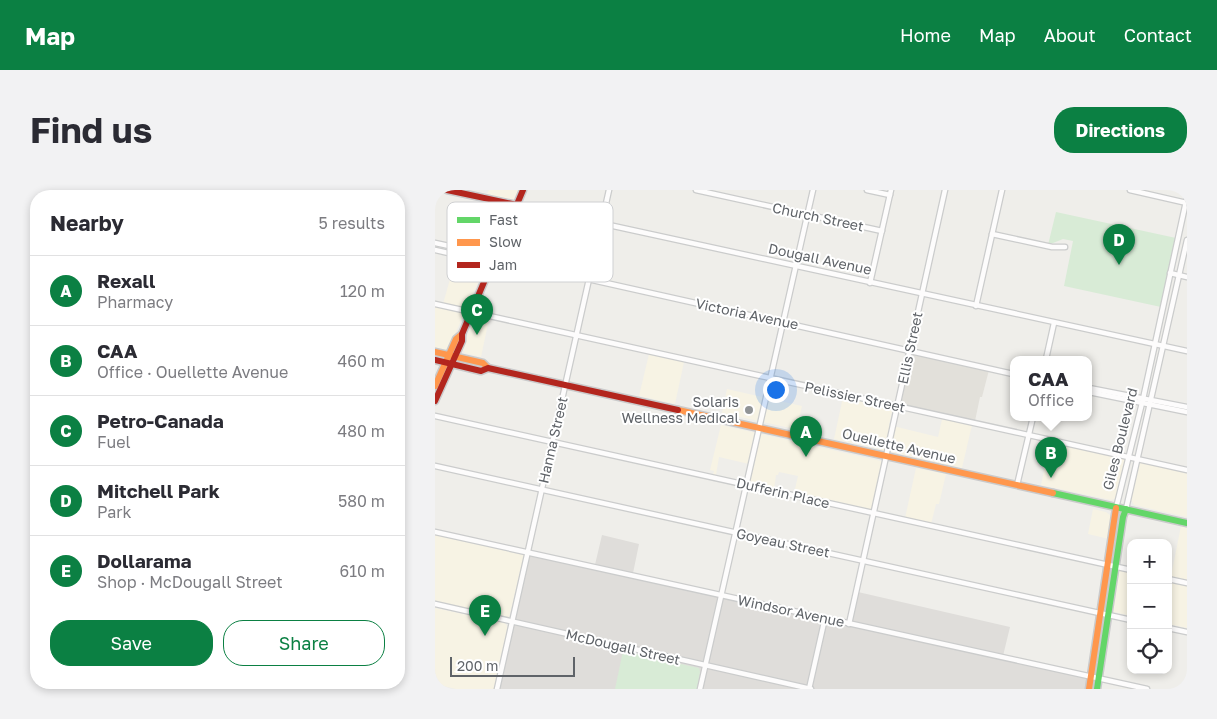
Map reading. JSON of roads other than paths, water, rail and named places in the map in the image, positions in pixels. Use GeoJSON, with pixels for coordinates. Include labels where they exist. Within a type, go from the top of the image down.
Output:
{"type":"FeatureCollection","features":[{"type":"Feature","properties":{"kind":"main road","name":"Dougall Avenue"},"geometry":{"type":"LineString","coordinates":[[447,190],[500,202]]}},
{"type":"Feature","properties":{"kind":"main road"},"geometry":{"type":"LineString","coordinates":[[518,202],[523,190]]}},
{"type":"Feature","properties":{"kind":"main road"},"geometry":{"type":"LineString","coordinates":[[435,402],[452,355],[462,341],[462,334],[484,282]]}},
{"type":"Feature","properties":{"kind":"main road","name":"Ouellette Avenue"},"geometry":{"type":"LineString","coordinates":[[435,352],[483,363],[488,368]]}},
{"type":"Feature","properties":{"kind":"main road","name":"Ouellette Avenue"},"geometry":{"type":"LineString","coordinates":[[435,360],[481,370],[488,368],[1187,523]]}},
{"type":"Feature","properties":{"kind":"main road"},"geometry":{"type":"LineString","coordinates":[[435,386],[449,363]]}},
{"type":"Feature","properties":{"kind":"main road","name":"Giles Boulevard"},"geometry":{"type":"LineString","coordinates":[[1089,689],[1116,508]]}},
{"type":"Feature","properties":{"kind":"main road","name":"Giles Boulevard"},"geometry":{"type":"LineString","coordinates":[[1097,689],[1123,517],[1126,510]]}},
{"type":"Feature","properties":{"kind":"street","name":"Church Street"},"geometry":{"type":"LineString","coordinates":[[696,190],[882,231]]}},
{"type":"Feature","properties":{"kind":"street"},"geometry":{"type":"LineString","coordinates":[[700,689],[813,190]]}},
{"type":"Feature","properties":{"kind":"street"},"geometry":{"type":"LineString","coordinates":[[867,190],[891,192],[870,283]]}},
{"type":"Feature","properties":{"kind":"street","name":"Ellis Street"},"geometry":{"type":"LineString","coordinates":[[849,624],[945,190]]}},
{"type":"Feature","properties":{"kind":"street"},"geometry":{"type":"LineString","coordinates":[[976,306],[1002,190]]}},
{"type":"Feature","properties":{"kind":"street"},"geometry":{"type":"LineString","coordinates":[[1131,190],[1187,201]]}},
{"type":"Feature","properties":{"kind":"street","name":"Giles Boulevard"},"geometry":{"type":"LineString","coordinates":[[1116,508],[1187,201]]}},
{"type":"Feature","properties":{"kind":"street","name":"Dougall Avenue"},"geometry":{"type":"LineString","coordinates":[[613,227],[1187,351]]}},
{"type":"Feature","properties":{"kind":"street"},"geometry":{"type":"LineString","coordinates":[[992,234],[1053,247],[1065,247]]}},
{"type":"Feature","properties":{"kind":"street","name":"Giles Boulevard"},"geometry":{"type":"LineString","coordinates":[[1126,510],[1187,240]]}},
{"type":"Feature","properties":{"kind":"street"},"geometry":{"type":"LineString","coordinates":[[1171,273],[1187,276]]}},
{"type":"Feature","properties":{"kind":"street","name":"Hanna Street"},"geometry":{"type":"LineString","coordinates":[[497,689],[589,282]]}},
{"type":"Feature","properties":{"kind":"street","name":"Victoria Avenue"},"geometry":{"type":"LineString","coordinates":[[603,282],[1010,373]]}},
{"type":"Feature","properties":{"kind":"street","name":"Pelissier Street"},"geometry":{"type":"LineString","coordinates":[[435,304],[1187,470]]}},
{"type":"Feature","properties":{"kind":"street"},"geometry":{"type":"LineString","coordinates":[[1047,356],[1054,323]]}},
{"type":"Feature","properties":{"kind":"street"},"geometry":{"type":"LineString","coordinates":[[1092,389],[1142,401]]}},
{"type":"Feature","properties":{"kind":"street"},"geometry":{"type":"LineString","coordinates":[[1092,393],[1187,407]]}},
{"type":"Feature","properties":{"kind":"street"},"geometry":{"type":"LineString","coordinates":[[1150,402],[1187,412]]}},
{"type":"Feature","properties":{"kind":"street","name":"Dufferin Place"},"geometry":{"type":"LineString","coordinates":[[435,416],[1127,569]]}},
{"type":"Feature","properties":{"kind":"street"},"geometry":{"type":"LineString","coordinates":[[1017,485],[1032,421]]}},
{"type":"Feature","properties":{"kind":"street","name":"Goyeau Street"},"geometry":{"type":"LineString","coordinates":[[435,466],[1127,619]]}},
{"type":"Feature","properties":{"kind":"street","name":"Windsor Avenue"},"geometry":{"type":"LineString","coordinates":[[435,532],[1090,678],[1099,678],[1147,689]]}},
{"type":"Feature","properties":{"kind":"street"},"geometry":{"type":"LineString","coordinates":[[1172,580],[1187,583]]}},
{"type":"Feature","properties":{"kind":"street","name":"McDougall Street"},"geometry":{"type":"LineString","coordinates":[[435,604],[809,689]]}},
{"type":"Feature","properties":{"kind":"street"},"geometry":{"type":"LineString","coordinates":[[809,689],[825,618]]}},
{"type":"Feature","properties":{"kind":"street"},"geometry":{"type":"LineString","coordinates":[[1172,629],[1187,632]]}},
{"type":"Feature","properties":{"kind":"street"},"geometry":{"type":"LineString","coordinates":[[435,688],[439,689]]}},
{"type":"Feature","properties":{"kind":"place","name":"Mitchell Park"},"geometry":{"type":"Point","coordinates":[1119,265]}},
{"type":"Feature","properties":{"kind":"place","name":"Petro-Canada"},"geometry":{"type":"Point","coordinates":[477,335]}},
{"type":"Feature","properties":{"kind":"place","name":"Solaris Wellness Medical"},"geometry":{"type":"Point","coordinates":[749,410]}},
{"type":"Feature","properties":{"kind":"place","name":"Rexall"},"geometry":{"type":"Point","coordinates":[806,457]}},
{"type":"Feature","properties":{"kind":"place","name":"CAA"},"geometry":{"type":"Point","coordinates":[1051,478]}},
{"type":"Feature","properties":{"kind":"place","name":"Dollarama"},"geometry":{"type":"Point","coordinates":[485,636]}}]}
